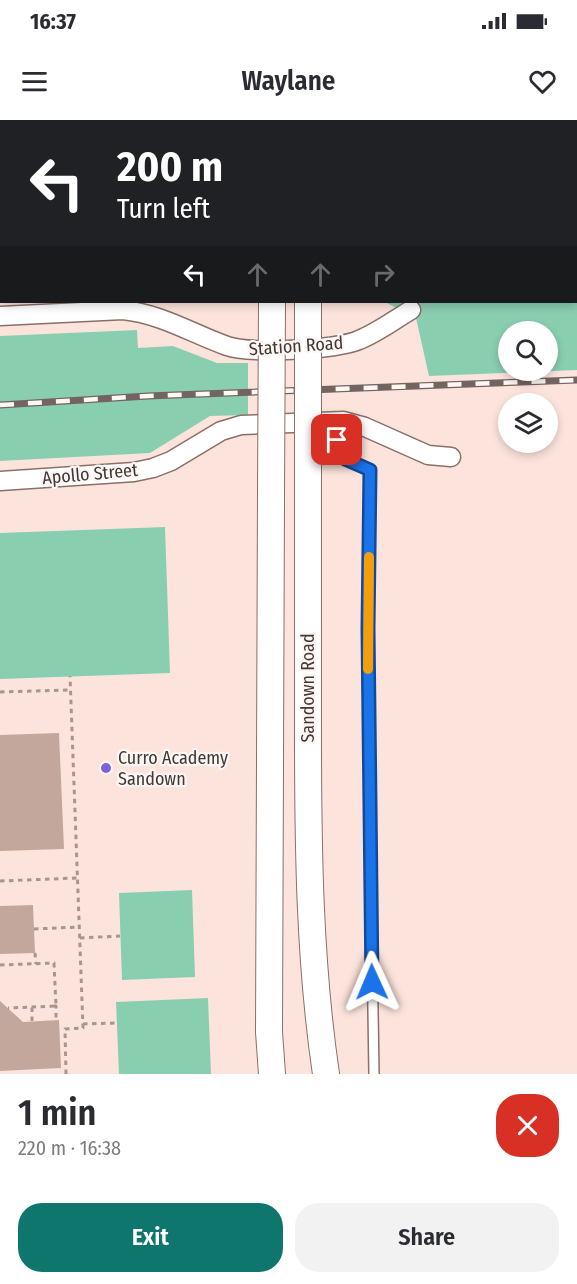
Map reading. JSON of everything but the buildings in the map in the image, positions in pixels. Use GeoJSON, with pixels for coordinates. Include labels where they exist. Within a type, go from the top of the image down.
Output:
{"type":"FeatureCollection","features":[{"type":"Feature","properties":{"kind":"main road","name":"Sandown Road"},"geometry":{"type":"LineString","coordinates":[[272,303],[269,1032],[272,1074]]}},
{"type":"Feature","properties":{"kind":"main road","name":"Sandown Road"},"geometry":{"type":"LineString","coordinates":[[308,303],[309,875],[316,988],[326,1074]]}},
{"type":"Feature","properties":{"kind":"street","name":"Station Road"},"geometry":{"type":"LineString","coordinates":[[11,311],[58,307],[142,312],[169,320],[241,350],[342,345],[360,340],[411,310]]}},
{"type":"Feature","properties":{"kind":"street","name":"Apollo Street"},"geometry":{"type":"LineString","coordinates":[[0,481],[134,472],[153,468],[171,461],[221,431],[241,425],[343,421],[365,427],[428,455],[451,457]]}},
{"type":"Feature","properties":{"kind":"lane"},"geometry":{"type":"LineString","coordinates":[[329,422],[345,459],[370,470],[368,629],[374,1074]]}},
{"type":"Feature","properties":{"kind":"path"},"geometry":{"type":"LineString","coordinates":[[66,1074],[65,1029],[83,1028],[70,676]]}},
{"type":"Feature","properties":{"kind":"path"},"geometry":{"type":"LineString","coordinates":[[0,692],[70,690]]}},
{"type":"Feature","properties":{"kind":"path"},"geometry":{"type":"LineString","coordinates":[[0,881],[77,878]]}},
{"type":"Feature","properties":{"kind":"path"},"geometry":{"type":"LineString","coordinates":[[34,929],[79,927]]}},
{"type":"Feature","properties":{"kind":"path"},"geometry":{"type":"LineString","coordinates":[[80,938],[120,936]]}},
{"type":"Feature","properties":{"kind":"path"},"geometry":{"type":"LineString","coordinates":[[35,953],[36,964]]}},
{"type":"Feature","properties":{"kind":"path"},"geometry":{"type":"LineString","coordinates":[[54,963],[36,964],[0,965],[54,963]]}},
{"type":"Feature","properties":{"kind":"path"},"geometry":{"type":"LineString","coordinates":[[54,963],[56,1020]]}},
{"type":"Feature","properties":{"kind":"path"},"geometry":{"type":"LineString","coordinates":[[8,1008],[56,1006]]}},
{"type":"Feature","properties":{"kind":"path"},"geometry":{"type":"LineString","coordinates":[[32,1021],[31,1007],[56,1006]]}},
{"type":"Feature","properties":{"kind":"path"},"geometry":{"type":"LineString","coordinates":[[83,1024],[117,1023]]}},
{"type":"Feature","properties":{"kind":"green space"},"geometry":{"type":"Polygon","coordinates":[[[387,303],[577,303],[577,370],[558,371],[558,321],[498,321],[498,373],[429,376],[416,318],[387,303]]]}},
{"type":"Feature","properties":{"kind":"green space"},"geometry":{"type":"Polygon","coordinates":[[[137,330],[138,348],[173,346],[217,363],[248,363],[248,415],[210,416],[150,453],[0,461],[0,336],[137,330]]]}},
{"type":"Feature","properties":{"kind":"green space"},"geometry":{"type":"Polygon","coordinates":[[[165,527],[170,673],[0,679],[0,533],[165,527]]]}},
{"type":"Feature","properties":{"kind":"green space"},"geometry":{"type":"Polygon","coordinates":[[[192,890],[195,977],[122,980],[119,893],[192,890]]]}},
{"type":"Feature","properties":{"kind":"green space"},"geometry":{"type":"Polygon","coordinates":[[[208,998],[211,1074],[119,1074],[116,1002],[208,998]]]}},
{"type":"Feature","properties":{"kind":"railway"},"geometry":{"type":"LineString","coordinates":[[0,405],[148,396],[577,380]]}},
{"type":"Feature","properties":{"kind":"slow traffic"},"geometry":{"type":"LineString","coordinates":[[368,669],[369,557]]}},
{"type":"Feature","properties":{"kind":"place","name":"Curro Academy Sandown"},"geometry":{"type":"Point","coordinates":[106,768]}},
{"type":"Feature","properties":{"kind":"route"},"geometry":{"type":"LineString","coordinates":[[337,440],[345,459],[370,470],[368,629],[372,982]]}}]}
